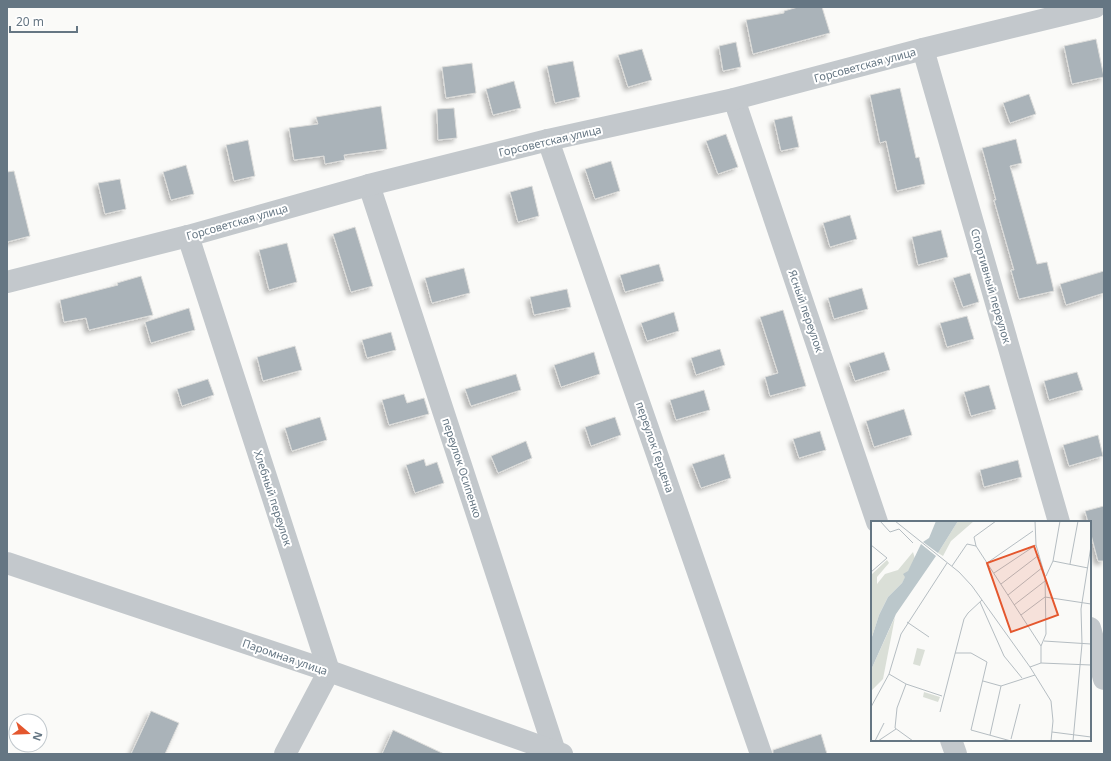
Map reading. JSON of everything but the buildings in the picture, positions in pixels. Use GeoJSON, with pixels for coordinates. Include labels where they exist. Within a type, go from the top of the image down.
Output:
{"type":"FeatureCollection","features":[{"type":"Feature","properties":{"kind":"street","name":"Горсоветская улица"},"geometry":{"type":"LineString","coordinates":[[7,282],[188,236],[369,185],[548,140],[734,99],[923,49],[1095,7]]}},
{"type":"Feature","properties":{"kind":"street","name":"Спортивный переулок"},"geometry":{"type":"LineString","coordinates":[[923,49],[1060,521]]}},
{"type":"Feature","properties":{"kind":"street","name":"Ясный переулок"},"geometry":{"type":"LineString","coordinates":[[734,99],[877,521]]}},
{"type":"Feature","properties":{"kind":"street","name":"переулок Герцена"},"geometry":{"type":"LineString","coordinates":[[548,140],[761,754]]}},
{"type":"Feature","properties":{"kind":"street","name":"переулок Осипенко"},"geometry":{"type":"LineString","coordinates":[[369,185],[559,753]]}},
{"type":"Feature","properties":{"kind":"street","name":"Хлебный переулок"},"geometry":{"type":"LineString","coordinates":[[188,236],[329,671]]}},
{"type":"Feature","properties":{"kind":"street","name":"Паромная улица"},"geometry":{"type":"LineString","coordinates":[[7,563],[329,671],[559,753]]}},
{"type":"Feature","properties":{"kind":"street"},"geometry":{"type":"LineString","coordinates":[[1091,632],[1104,679]]}},
{"type":"Feature","properties":{"kind":"street"},"geometry":{"type":"LineString","coordinates":[[285,754],[329,671]]}},
{"type":"Feature","properties":{"kind":"street"},"geometry":{"type":"LineString","coordinates":[[951,741],[956,754]]}}]}
